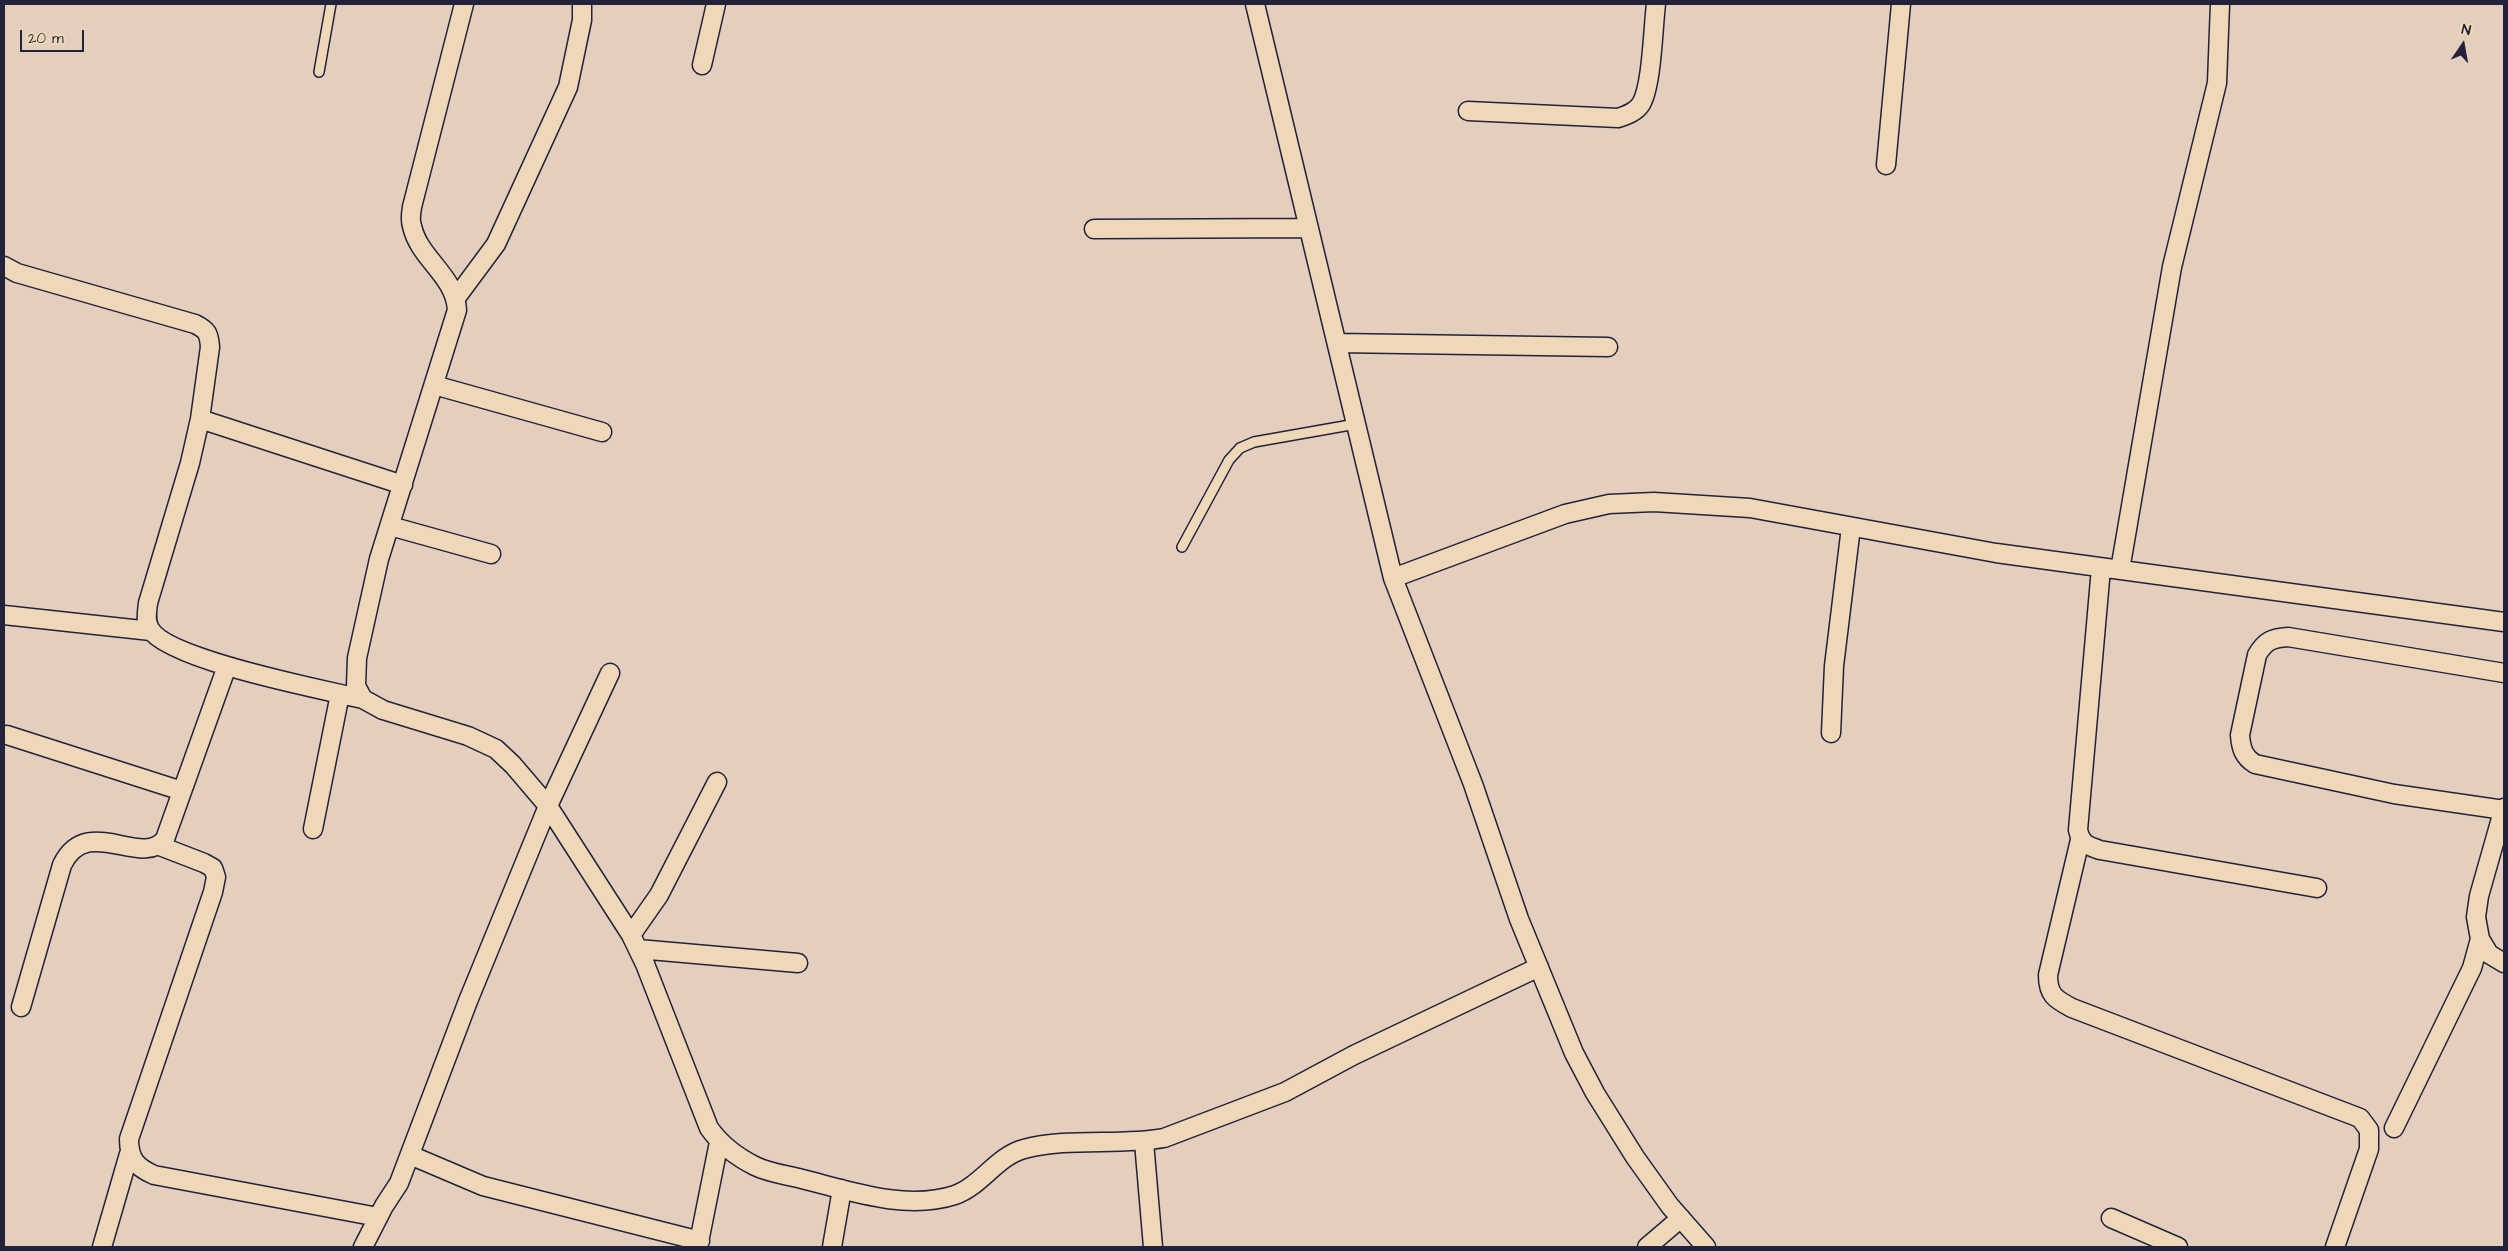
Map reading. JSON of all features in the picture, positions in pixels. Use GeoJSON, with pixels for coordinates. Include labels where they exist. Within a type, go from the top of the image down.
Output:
{"type":"FeatureCollection","features":[{"type":"Feature","properties":{"kind":"street"},"geometry":{"type":"LineString","coordinates":[[363,698],[356,686],[357,658],[374,580],[457,310],[456,298],[449,283],[422,248],[411,226],[412,207],[464,4]]}},
{"type":"Feature","properties":{"kind":"street"},"geometry":{"type":"LineString","coordinates":[[456,298],[496,244],[568,87],[582,20],[582,4]]}},
{"type":"Feature","properties":{"kind":"street"},"geometry":{"type":"LineString","coordinates":[[702,65],[716,4]]}},
{"type":"Feature","properties":{"kind":"street"},"geometry":{"type":"LineString","coordinates":[[1255,4],[1393,578],[1473,784],[1520,919],[1574,1052],[1595,1092],[1635,1157],[1681,1218],[1706,1247]]}},
{"type":"Feature","properties":{"kind":"street"},"geometry":{"type":"LineString","coordinates":[[1468,111],[1618,118],[1632,113],[1640,105],[1646,89],[1656,4]]}},
{"type":"Feature","properties":{"kind":"street"},"geometry":{"type":"LineString","coordinates":[[1886,165],[1901,4]]}},
{"type":"Feature","properties":{"kind":"street"},"geometry":{"type":"LineString","coordinates":[[2120,570],[2170,277],[2217,83],[2220,4]]}},
{"type":"Feature","properties":{"kind":"street"},"geometry":{"type":"LineString","coordinates":[[1094,229],[1309,228]]}},
{"type":"Feature","properties":{"kind":"street"},"geometry":{"type":"LineString","coordinates":[[4,266],[17,273],[206,329],[209,335],[210,347],[200,419],[190,463],[148,603],[146,618],[151,631],[166,643],[227,666],[262,677],[363,698],[383,710],[468,736],[496,749],[513,765],[548,806],[634,942],[673,1032],[709,1128],[719,1142],[734,1155],[757,1167],[867,1196],[892,1199],[939,1200],[958,1194],[1006,1157],[1021,1149],[1041,1145],[1144,1142],[1164,1138],[1285,1092],[1354,1055],[1539,967]]}},
{"type":"Feature","properties":{"kind":"street"},"geometry":{"type":"LineString","coordinates":[[1337,344],[1608,347]]}},
{"type":"Feature","properties":{"kind":"street"},"geometry":{"type":"LineString","coordinates":[[434,385],[602,432]]}},
{"type":"Feature","properties":{"kind":"street"},"geometry":{"type":"LineString","coordinates":[[200,419],[403,485]]}},
{"type":"Feature","properties":{"kind":"street"},"geometry":{"type":"LineString","coordinates":[[1393,578],[1566,514],[1609,504],[1654,502],[1713,504],[1750,508],[1996,553],[2504,622]]}},
{"type":"Feature","properties":{"kind":"street"},"geometry":{"type":"LineString","coordinates":[[390,526],[491,554]]}},
{"type":"Feature","properties":{"kind":"street"},"geometry":{"type":"LineString","coordinates":[[1831,734],[1834,666],[1851,527]]}},
{"type":"Feature","properties":{"kind":"street"},"geometry":{"type":"LineString","coordinates":[[2101,568],[2078,830],[2080,840],[2048,975],[2048,989],[2057,1000],[2072,1008],[2360,1118],[2369,1130],[2369,1149],[2335,1247]]}},
{"type":"Feature","properties":{"kind":"street"},"geometry":{"type":"LineString","coordinates":[[4,615],[151,631]]}},
{"type":"Feature","properties":{"kind":"street"},"geometry":{"type":"LineString","coordinates":[[2504,673],[2288,638],[2272,638],[2262,645],[2257,655],[2240,735],[2241,746],[2246,758],[2255,764],[2394,794],[2504,809],[2479,896],[2476,917],[2480,938],[2489,954],[2504,963]]}},
{"type":"Feature","properties":{"kind":"street"},"geometry":{"type":"LineString","coordinates":[[160,846],[165,839],[227,666]]}},
{"type":"Feature","properties":{"kind":"street"},"geometry":{"type":"LineString","coordinates":[[363,1247],[378,1217],[399,1184],[468,1001],[548,806],[610,673]]}},
{"type":"Feature","properties":{"kind":"street"},"geometry":{"type":"LineString","coordinates":[[313,830],[340,694]]}},
{"type":"Feature","properties":{"kind":"street"},"geometry":{"type":"LineString","coordinates":[[7,735],[182,791]]}},
{"type":"Feature","properties":{"kind":"street"},"geometry":{"type":"LineString","coordinates":[[634,942],[717,782]]}},
{"type":"Feature","properties":{"kind":"street"},"geometry":{"type":"LineString","coordinates":[[2080,840],[2086,845],[2100,850],[2317,888]]}},
{"type":"Feature","properties":{"kind":"street"},"geometry":{"type":"LineString","coordinates":[[21,1007],[62,865],[67,854],[75,848],[96,841],[150,848],[160,846],[214,868],[216,877],[213,892],[128,1139],[129,1154],[102,1247]]}},
{"type":"Feature","properties":{"kind":"street"},"geometry":{"type":"LineString","coordinates":[[2394,1128],[2472,968],[2480,938]]}},
{"type":"Feature","properties":{"kind":"street"},"geometry":{"type":"LineString","coordinates":[[634,942],[798,963]]}},
{"type":"Feature","properties":{"kind":"street"},"geometry":{"type":"LineString","coordinates":[[410,1156],[483,1186],[699,1244],[719,1142]]}},
{"type":"Feature","properties":{"kind":"street"},"geometry":{"type":"LineString","coordinates":[[1144,1142],[1153,1247]]}},
{"type":"Feature","properties":{"kind":"street"},"geometry":{"type":"LineString","coordinates":[[129,1154],[138,1168],[154,1175],[378,1217]]}},
{"type":"Feature","properties":{"kind":"street"},"geometry":{"type":"LineString","coordinates":[[832,1247],[842,1189]]}},
{"type":"Feature","properties":{"kind":"street"},"geometry":{"type":"LineString","coordinates":[[1647,1247],[1681,1218]]}},
{"type":"Feature","properties":{"kind":"street"},"geometry":{"type":"LineString","coordinates":[[2111,1218],[2178,1247]]}},
{"type":"Feature","properties":{"kind":"lane"},"geometry":{"type":"LineString","coordinates":[[318,72],[331,4]]}},
{"type":"Feature","properties":{"kind":"lane"},"geometry":{"type":"LineString","coordinates":[[1182,547],[1229,460],[1240,448],[1254,442],[1356,424]]}}]}
